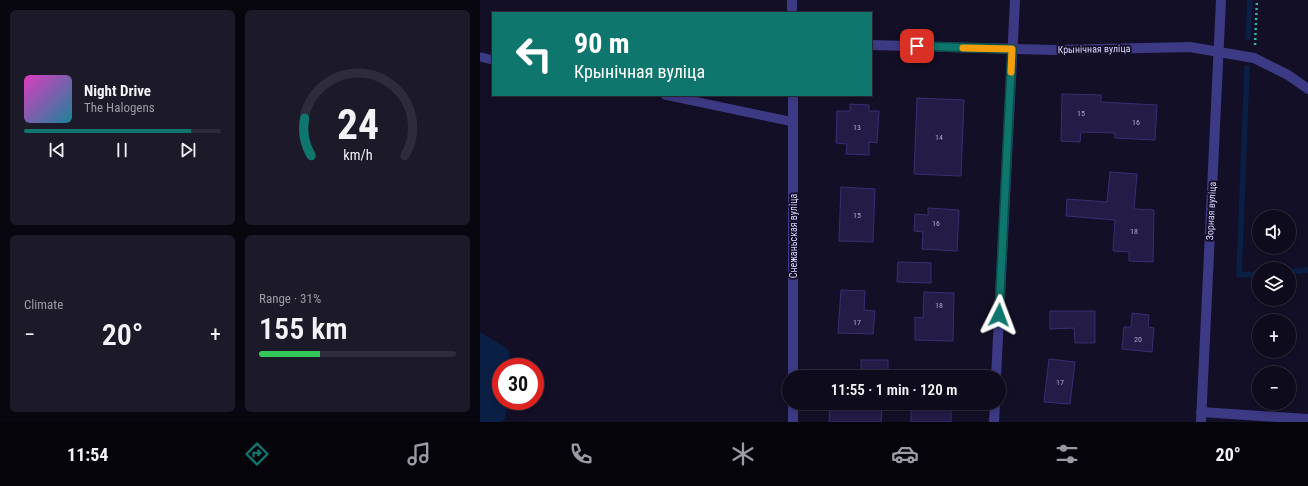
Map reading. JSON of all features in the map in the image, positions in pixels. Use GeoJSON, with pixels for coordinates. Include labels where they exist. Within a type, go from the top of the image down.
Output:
{"type":"FeatureCollection","features":[{"type":"Feature","properties":{"kind":"street"},"geometry":{"type":"LineString","coordinates":[[792,0],[792,12]]}},
{"type":"Feature","properties":{"kind":"street"},"geometry":{"type":"LineString","coordinates":[[996,370],[1015,0]]}},
{"type":"Feature","properties":{"kind":"street","name":"Зорная вуліца"},"geometry":{"type":"LineString","coordinates":[[1201,417],[1221,0]]}},
{"type":"Feature","properties":{"kind":"street","name":"Крынічная вуліца"},"geometry":{"type":"LineString","coordinates":[[872,45],[1012,49],[1190,47],[1254,58],[1288,75],[1308,89]]}},
{"type":"Feature","properties":{"kind":"street","name":"Снежаньская вуліца"},"geometry":{"type":"LineString","coordinates":[[793,96],[793,370]]}},
{"type":"Feature","properties":{"kind":"street"},"geometry":{"type":"LineString","coordinates":[[793,410],[793,422]]}},
{"type":"Feature","properties":{"kind":"street"},"geometry":{"type":"LineString","coordinates":[[994,422],[995,410]]}},
{"type":"Feature","properties":{"kind":"street"},"geometry":{"type":"LineString","coordinates":[[1201,417],[1308,420]]}},
{"type":"Feature","properties":{"kind":"lane"},"geometry":{"type":"LineString","coordinates":[[480,57],[492,60]]}},
{"type":"Feature","properties":{"kind":"lane"},"geometry":{"type":"LineString","coordinates":[[670,96],[793,122]]}},
{"type":"Feature","properties":{"kind":"path"},"geometry":{"type":"LineString","coordinates":[[1254,58],[1256,0]]}},
{"type":"Feature","properties":{"kind":"water"},"geometry":{"type":"Polygon","coordinates":[[[480,332],[508,349],[510,358],[492,358],[492,410],[506,410],[505,418],[502,422],[480,422],[480,332]]]}},
{"type":"Feature","properties":{"kind":"building"},"geometry":{"type":"Polygon","coordinates":[[[1062,94],[1101,95],[1101,102],[1157,105],[1155,140],[1115,138],[1115,133],[1081,132],[1080,142],[1061,141],[1062,94]]]}},
{"type":"Feature","properties":{"kind":"building"},"geometry":{"type":"Polygon","coordinates":[[[917,98],[964,100],[961,176],[914,174],[917,98]]]}},
{"type":"Feature","properties":{"kind":"building"},"geometry":{"type":"Polygon","coordinates":[[[850,104],[869,105],[869,111],[879,111],[877,143],[869,142],[869,155],[846,154],[847,144],[836,143],[837,111],[850,111],[850,104]]]}},
{"type":"Feature","properties":{"kind":"building"},"geometry":{"type":"Polygon","coordinates":[[[1110,172],[1137,174],[1134,209],[1154,210],[1153,262],[1129,261],[1129,252],[1113,251],[1115,220],[1066,216],[1067,199],[1107,202],[1110,172]]]}},
{"type":"Feature","properties":{"kind":"building"},"geometry":{"type":"Polygon","coordinates":[[[841,187],[875,189],[873,242],[839,241],[841,187]]]}},
{"type":"Feature","properties":{"kind":"building"},"geometry":{"type":"Polygon","coordinates":[[[928,208],[959,210],[957,251],[922,249],[923,232],[914,231],[915,214],[928,215],[928,208]]]}},
{"type":"Feature","properties":{"kind":"building"},"geometry":{"type":"Polygon","coordinates":[[[898,262],[931,263],[931,283],[897,282],[898,262]]]}},
{"type":"Feature","properties":{"kind":"building"},"geometry":{"type":"Polygon","coordinates":[[[841,290],[865,291],[864,310],[875,311],[873,334],[838,333],[841,290]]]}},
{"type":"Feature","properties":{"kind":"building"},"geometry":{"type":"Polygon","coordinates":[[[924,292],[954,293],[953,341],[915,340],[915,317],[923,318],[924,292]]]}},
{"type":"Feature","properties":{"kind":"building"},"geometry":{"type":"Polygon","coordinates":[[[1050,311],[1095,311],[1095,343],[1075,343],[1074,328],[1050,329],[1050,311]]]}},
{"type":"Feature","properties":{"kind":"building"},"geometry":{"type":"Polygon","coordinates":[[[1132,313],[1149,315],[1148,327],[1154,328],[1152,352],[1122,349],[1124,327],[1131,327],[1132,313]]]}},
{"type":"Feature","properties":{"kind":"building"},"geometry":{"type":"Polygon","coordinates":[[[1049,359],[1075,362],[1070,404],[1044,402],[1049,359]]]}},
{"type":"Feature","properties":{"kind":"building"},"geometry":{"type":"Polygon","coordinates":[[[861,360],[888,360],[888,370],[861,370],[861,360]]]}},
{"type":"Feature","properties":{"kind":"building"},"geometry":{"type":"Polygon","coordinates":[[[830,410],[882,410],[881,422],[829,422],[830,410]]]}},
{"type":"Feature","properties":{"kind":"building"},"geometry":{"type":"Polygon","coordinates":[[[911,410],[951,410],[951,422],[911,422],[911,410]]]}},
{"type":"Feature","properties":{"kind":"waterway"},"geometry":{"type":"LineString","coordinates":[[1248,37],[1250,0]]}},
{"type":"Feature","properties":{"kind":"waterway"},"geometry":{"type":"LineString","coordinates":[[1247,68],[1239,275],[1252,274]]}},
{"type":"Feature","properties":{"kind":"waterway"},"geometry":{"type":"LineString","coordinates":[[1296,271],[1308,270]]}},
{"type":"Feature","properties":{"kind":"slow traffic"},"geometry":{"type":"LineString","coordinates":[[963,48],[1012,49],[1011,72]]}},
{"type":"Feature","properties":{"kind":"route"},"geometry":{"type":"LineString","coordinates":[[917,46],[1012,49],[999,315]]}}]}
